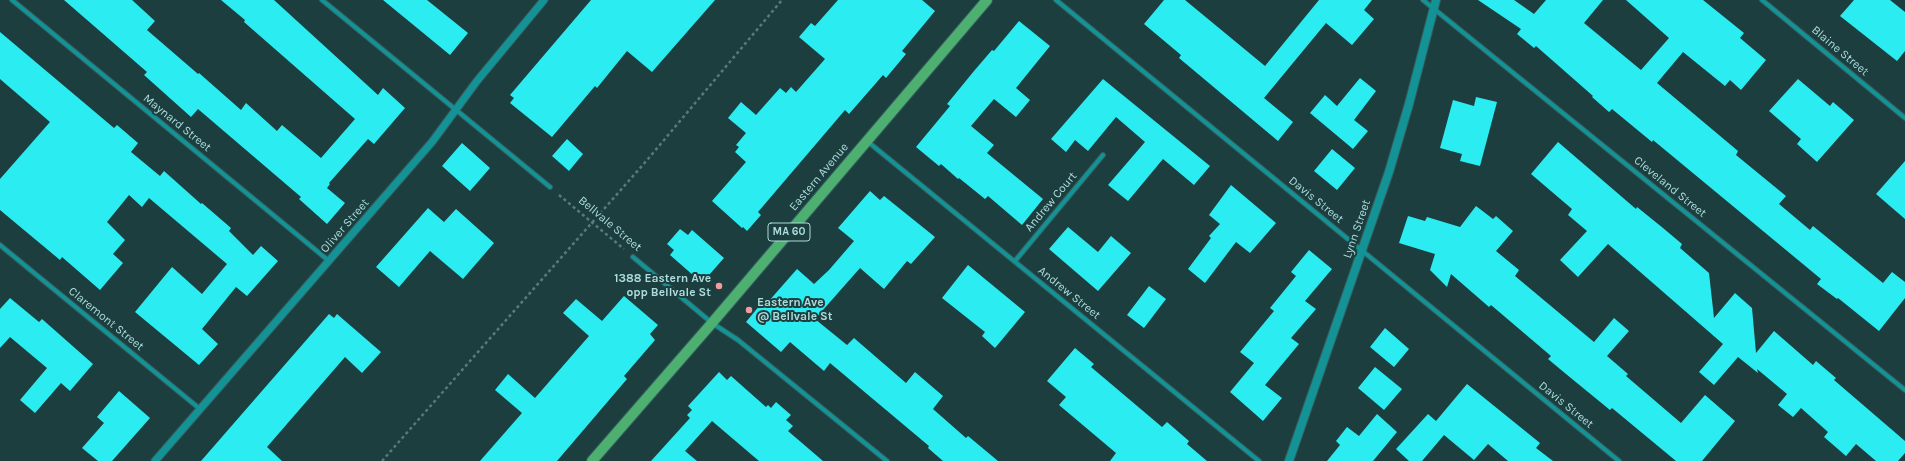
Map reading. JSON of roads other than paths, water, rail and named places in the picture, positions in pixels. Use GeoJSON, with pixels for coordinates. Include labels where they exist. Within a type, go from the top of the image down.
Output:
{"type":"FeatureCollection","features":[{"type":"Feature","properties":{"kind":"main road","name":"Eastern Avenue"},"geometry":{"type":"LineString","coordinates":[[592,461],[988,0]]}},
{"type":"Feature","properties":{"kind":"main road","name":"Lynn Street"},"geometry":{"type":"LineString","coordinates":[[1289,461],[1362,251],[1409,104],[1436,0]]}},
{"type":"Feature","properties":{"kind":"street","name":"Maynard Street"},"geometry":{"type":"LineString","coordinates":[[12,0],[330,261]]}},
{"type":"Feature","properties":{"kind":"street"},"geometry":{"type":"LineString","coordinates":[[322,0],[550,187]]}},
{"type":"Feature","properties":{"kind":"street","name":"Oliver Street"},"geometry":{"type":"LineString","coordinates":[[155,461],[432,142],[477,81],[544,0]]}},
{"type":"Feature","properties":{"kind":"street","name":"Davis Street"},"geometry":{"type":"LineString","coordinates":[[1056,0],[1619,461]]}},
{"type":"Feature","properties":{"kind":"street","name":"Cleveland Street"},"geometry":{"type":"LineString","coordinates":[[1423,0],[1905,390]]}},
{"type":"Feature","properties":{"kind":"street","name":"Blaine Street"},"geometry":{"type":"LineString","coordinates":[[1762,0],[1905,118]]}},
{"type":"Feature","properties":{"kind":"street","name":"Andrew Street"},"geometry":{"type":"LineString","coordinates":[[866,141],[1259,461]]}},
{"type":"Feature","properties":{"kind":"street","name":"Andrew Court"},"geometry":{"type":"LineString","coordinates":[[1015,261],[1103,156]]}},
{"type":"Feature","properties":{"kind":"street","name":"Claremont Street"},"geometry":{"type":"LineString","coordinates":[[0,245],[200,409]]}},
{"type":"Feature","properties":{"kind":"street","name":"Bellvale Street"},"geometry":{"type":"LineString","coordinates":[[633,257],[712,323],[738,340],[887,461]]}},
{"type":"Feature","properties":{"kind":"place","name":"1388 Eastern Ave opp Bellvale St"},"geometry":{"type":"Point","coordinates":[719,286]}},
{"type":"Feature","properties":{"kind":"place","name":"Eastern Ave @ Bellvale St"},"geometry":{"type":"Point","coordinates":[749,310]}}]}
